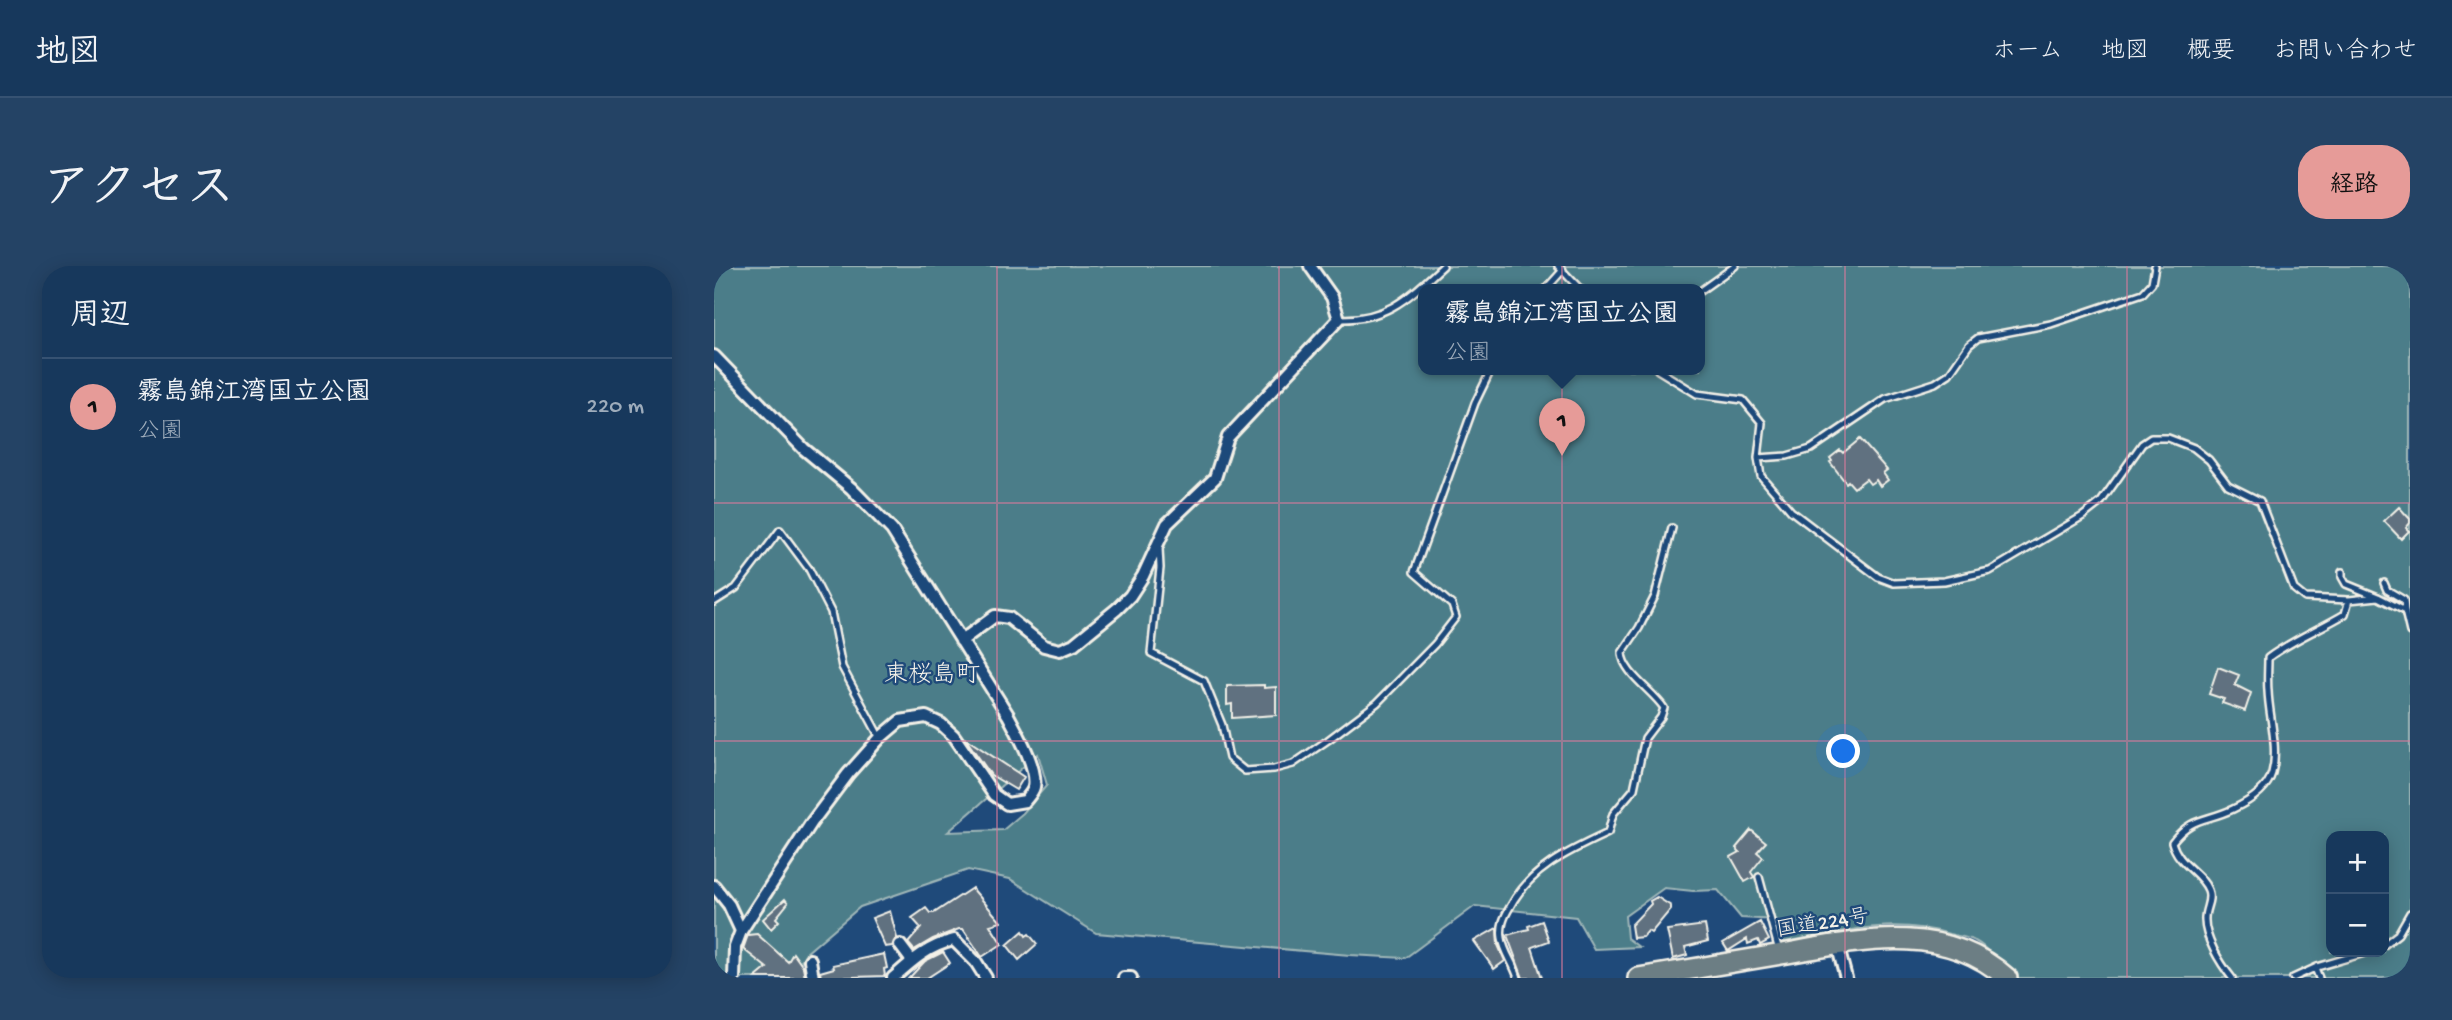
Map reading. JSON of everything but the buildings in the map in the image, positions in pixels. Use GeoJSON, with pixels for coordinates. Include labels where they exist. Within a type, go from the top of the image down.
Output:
{"type":"FeatureCollection","features":[{"type":"Feature","properties":{"kind":"highway","name":"国道224号"},"geometry":{"type":"LineString","coordinates":[[1638,978],[1671,975],[1883,938],[1948,945],[1977,956],[2007,978]]}},
{"type":"Feature","properties":{"kind":"street"},"geometry":{"type":"LineString","coordinates":[[961,641],[995,616],[1009,618],[1044,646],[1060,650],[1074,644],[1130,596],[1143,576],[1167,524],[1215,478],[1228,437],[1339,319],[1332,297],[1310,266]]}},
{"type":"Feature","properties":{"kind":"street"},"geometry":{"type":"LineString","coordinates":[[714,356],[804,450],[851,488],[892,530],[1008,715],[1021,739],[1033,772],[1034,789],[1025,801],[1007,804],[994,795],[954,736],[941,724],[926,717],[900,721],[880,738],[848,774],[812,822],[741,931],[735,947],[734,978]]}},
{"type":"Feature","properties":{"kind":"street"},"geometry":{"type":"LineString","coordinates":[[714,886],[729,905],[741,931]]}},
{"type":"Feature","properties":{"kind":"street"},"geometry":{"type":"LineString","coordinates":[[892,978],[938,944],[954,940],[976,962],[986,978]]}},
{"type":"Feature","properties":{"kind":"street"},"geometry":{"type":"LineString","coordinates":[[1837,944],[1846,978]]}},
{"type":"Feature","properties":{"kind":"street"},"geometry":{"type":"LineString","coordinates":[[900,946],[912,961]]}},
{"type":"Feature","properties":{"kind":"street"},"geometry":{"type":"LineString","coordinates":[[810,960],[813,978]]}},
{"type":"Feature","properties":{"kind":"street"},"geometry":{"type":"LineString","coordinates":[[1124,978],[1131,978]]}},
{"type":"Feature","properties":{"kind":"lane"},"geometry":{"type":"LineString","coordinates":[[1422,284],[1443,266]]}},
{"type":"Feature","properties":{"kind":"lane"},"geometry":{"type":"LineString","coordinates":[[1705,287],[1735,266]]}},
{"type":"Feature","properties":{"kind":"lane"},"geometry":{"type":"LineString","coordinates":[[1758,458],[1787,456],[1811,449],[1885,399],[1935,383],[1949,374],[1969,345],[1978,338],[2051,324],[2143,293],[2152,283],[2155,266]]}},
{"type":"Feature","properties":{"kind":"lane"},"geometry":{"type":"LineString","coordinates":[[1549,284],[1560,268],[1575,284]]}},
{"type":"Feature","properties":{"kind":"lane"},"geometry":{"type":"LineString","coordinates":[[1339,319],[1361,320],[1396,306],[1418,287]]}},
{"type":"Feature","properties":{"kind":"lane"},"geometry":{"type":"LineString","coordinates":[[1159,540],[1160,568],[1151,653],[1204,681],[1222,725],[1229,758],[1245,771],[1274,769],[1293,764],[1377,703],[1435,644],[1456,617],[1452,605],[1414,572],[1475,403],[1489,375]]}},
{"type":"Feature","properties":{"kind":"lane"},"geometry":{"type":"LineString","coordinates":[[1666,375],[1697,394],[1743,400],[1762,423],[1758,458],[1761,476],[1791,511],[1878,577],[1895,583],[1944,581],[1990,571],[2083,516],[2101,502],[2142,444],[2151,438],[2168,438],[2194,448],[2209,460],[2228,485],[2260,501],[2294,589],[2305,598],[2349,600],[2378,597]]}},
{"type":"Feature","properties":{"kind":"lane"},"geometry":{"type":"LineString","coordinates":[[1518,978],[1501,936],[1502,921],[1506,913],[1527,883],[1547,864],[1608,833],[1613,814],[1634,789],[1645,738],[1661,717],[1664,708],[1624,664],[1622,653],[1639,628],[1655,596],[1672,528]]}},
{"type":"Feature","properties":{"kind":"lane"},"geometry":{"type":"LineString","coordinates":[[714,602],[736,588],[780,530],[809,569],[831,612],[842,667],[880,738]]}},
{"type":"Feature","properties":{"kind":"lane"},"geometry":{"type":"LineString","coordinates":[[2342,572],[2346,584],[2405,611]]}},
{"type":"Feature","properties":{"kind":"lane"},"geometry":{"type":"LineString","coordinates":[[2385,583],[2387,590],[2404,600],[2410,632]]}},
{"type":"Feature","properties":{"kind":"lane"},"geometry":{"type":"LineString","coordinates":[[2232,978],[2208,936],[2205,917],[2209,891],[2180,859],[2172,842],[2183,828],[2192,822],[2231,811],[2250,800],[2264,787],[2272,774],[2274,750],[2267,692],[2269,658],[2285,645],[2316,632],[2345,614],[2349,600]]}},
{"type":"Feature","properties":{"kind":"lane"},"geometry":{"type":"LineString","coordinates":[[1759,877],[1780,954]]}},
{"type":"Feature","properties":{"kind":"lane"},"geometry":{"type":"LineString","coordinates":[[2389,941],[2398,934],[2410,912]]}},
{"type":"Feature","properties":{"kind":"lane"},"geometry":{"type":"LineString","coordinates":[[2293,978],[2351,957]]}},
{"type":"Feature","properties":{"kind":"lane"},"geometry":{"type":"LineString","coordinates":[[2315,968],[2319,978]]}},
{"type":"Feature","properties":{"kind":"green space"},"geometry":{"type":"Polygon","coordinates":[[[714,266],[2410,266],[2410,978],[2006,978],[1985,948],[1966,938],[1928,929],[1887,926],[1784,942],[1777,920],[1741,918],[1718,890],[1664,888],[1625,916],[1627,938],[1639,947],[1594,949],[1576,917],[1475,906],[1405,958],[1350,955],[1096,933],[1010,879],[968,870],[860,907],[805,954],[792,978],[714,978],[714,266]],[[1038,754],[948,832],[1003,830],[1023,813],[1047,785],[1038,754]]]}},
{"type":"Feature","properties":{"kind":"place","name":"霧島錦江湾国立公園"},"geometry":{"type":"Point","coordinates":[1562,456]}},
{"type":"Feature","properties":{"kind":"district","name":"東桜島町"},"geometry":{"type":"Point","coordinates":[932,676]}}]}
